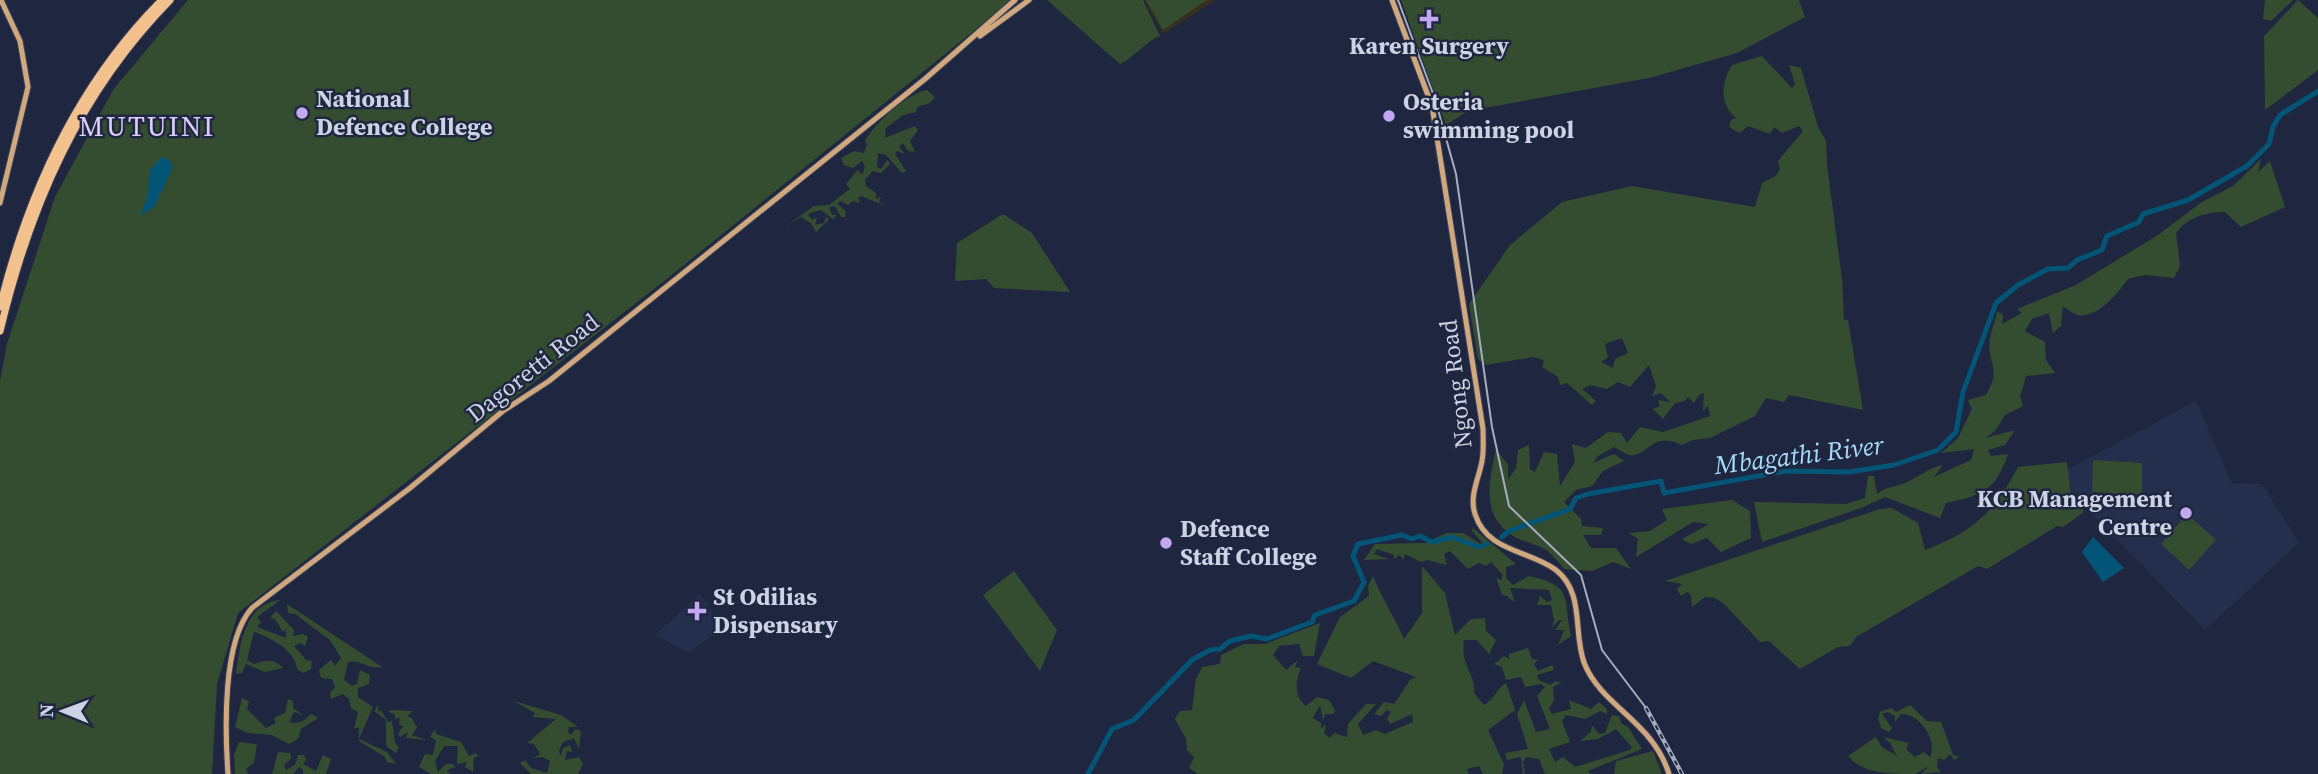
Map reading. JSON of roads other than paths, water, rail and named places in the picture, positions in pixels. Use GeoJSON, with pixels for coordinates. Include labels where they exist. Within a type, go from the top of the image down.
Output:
{"type":"FeatureCollection","features":[{"type":"Feature","properties":{"kind":"highway"},"geometry":{"type":"LineString","coordinates":[[0,307],[26,218],[67,128],[104,69],[162,0]]}},
{"type":"Feature","properties":{"kind":"highway"},"geometry":{"type":"LineString","coordinates":[[0,331],[25,237],[53,166],[82,113],[111,69],[141,30],[170,0]]}},
{"type":"Feature","properties":{"kind":"main road"},"geometry":{"type":"LineString","coordinates":[[0,203],[28,87],[20,41],[1,0]]}},
{"type":"Feature","properties":{"kind":"main road","name":"Dagoretti Road"},"geometry":{"type":"LineString","coordinates":[[966,46],[1015,0]]}},
{"type":"Feature","properties":{"kind":"main road","name":"Dagoretti Road"},"geometry":{"type":"LineString","coordinates":[[228,774],[232,661],[238,632],[252,608],[410,488],[503,411],[549,381],[966,46],[1028,0]]}},
{"type":"Feature","properties":{"kind":"main road","name":"Ngong Road"},"geometry":{"type":"LineString","coordinates":[[1392,0],[1431,100],[1454,229],[1483,429],[1482,461],[1473,494],[1475,515],[1493,539],[1555,570],[1566,580],[1575,599],[1579,642],[1587,668],[1597,683],[1648,734],[1660,751],[1669,774]]}},
{"type":"Feature","properties":{"kind":"main road"},"geometry":{"type":"LineString","coordinates":[[1009,5],[1008,10],[1014,12]]}},
{"type":"Feature","properties":{"kind":"waterway","name":"Mbagathi River"},"geometry":{"type":"LineString","coordinates":[[1502,537],[1509,531],[1570,509],[1576,498],[1588,494],[1661,481],[1664,493],[1786,471],[1849,472],[1894,465],[1938,450],[1956,432],[1963,392],[1996,303],[2018,285],[2048,269],[2068,268],[2077,260],[2102,250],[2107,236],[2139,222],[2143,214],[2188,200],[2247,166],[2269,144],[2273,127],[2280,115],[2318,91]]}},
{"type":"Feature","properties":{"kind":"waterway"},"geometry":{"type":"LineString","coordinates":[[1088,774],[1112,729],[1134,720],[1192,660],[1210,650],[1220,649],[1230,641],[1251,636],[1267,639],[1312,622],[1315,615],[1354,601],[1364,582],[1353,556],[1358,544],[1402,535],[1412,539],[1420,536],[1432,542],[1452,537],[1479,547],[1487,544]]}},
{"type":"Feature","properties":{"kind":"tram line"},"geometry":{"type":"LineString","coordinates":[[1398,0],[1435,99],[1456,174],[1492,427],[1509,506],[1581,575],[1602,650],[1646,708]]}},
{"type":"Feature","properties":{"kind":"railway"},"geometry":{"type":"LineString","coordinates":[[1646,708],[1682,774]]}},
{"type":"Feature","properties":{"kind":"place","name":"Karen Surgery"},"geometry":{"type":"Point","coordinates":[1429,19]}},
{"type":"Feature","properties":{"kind":"place","name":"National Defence College"},"geometry":{"type":"Point","coordinates":[302,113]}},
{"type":"Feature","properties":{"kind":"place","name":"Osteria swimming pool"},"geometry":{"type":"Point","coordinates":[1389,116]}},
{"type":"Feature","properties":{"kind":"place","name":"KCB Management Centre"},"geometry":{"type":"Point","coordinates":[2186,513]}},
{"type":"Feature","properties":{"kind":"place","name":"Defence Staff College"},"geometry":{"type":"Point","coordinates":[1166,543]}},
{"type":"Feature","properties":{"kind":"place","name":"St Odilias Dispensary"},"geometry":{"type":"Point","coordinates":[697,611]}},
{"type":"Feature","properties":{"kind":"district","name":"MUTUINI"},"geometry":{"type":"Point","coordinates":[147,126]}}]}
